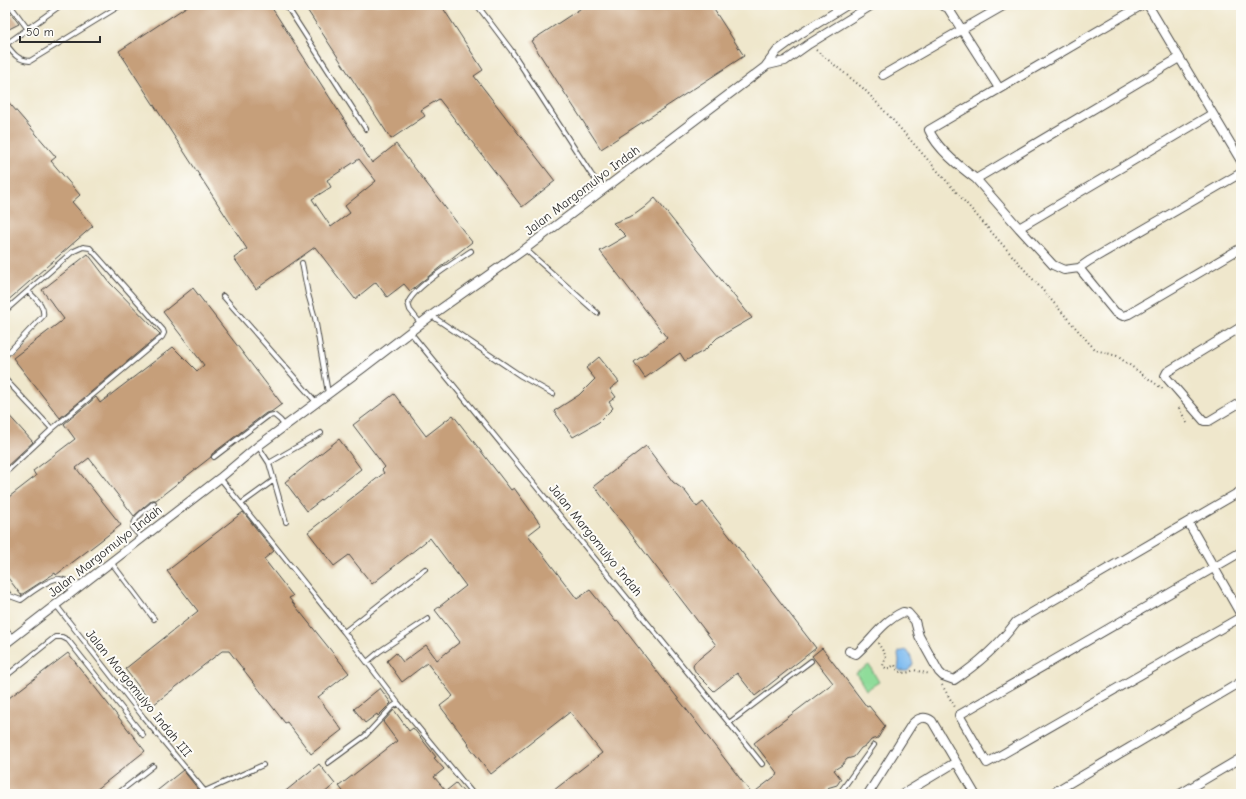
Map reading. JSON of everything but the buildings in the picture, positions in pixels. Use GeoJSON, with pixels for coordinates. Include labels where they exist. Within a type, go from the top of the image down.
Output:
{"type":"FeatureCollection","features":[{"type":"Feature","properties":{"kind":"street"},"geometry":{"type":"LineString","coordinates":[[768,65],[777,51],[800,34],[847,5]]}},
{"type":"Feature","properties":{"kind":"street"},"geometry":{"type":"LineString","coordinates":[[768,65],[785,61],[809,44],[872,5]]}},
{"type":"Feature","properties":{"kind":"street"},"geometry":{"type":"LineString","coordinates":[[883,75],[1006,5]]}},
{"type":"Feature","properties":{"kind":"street"},"geometry":{"type":"LineString","coordinates":[[1142,5],[929,130],[932,138],[976,179],[1054,265],[1064,270],[1079,268],[1241,174]]}},
{"type":"Feature","properties":{"kind":"street"},"geometry":{"type":"LineString","coordinates":[[1148,5],[1241,162]]}},
{"type":"Feature","properties":{"kind":"street"},"geometry":{"type":"LineString","coordinates":[[946,6],[999,88]]}},
{"type":"Feature","properties":{"kind":"street"},"geometry":{"type":"LineString","coordinates":[[976,179],[1179,58]]}},
{"type":"Feature","properties":{"kind":"street","name":"Jalan Margomulyo Indah"},"geometry":{"type":"LineString","coordinates":[[5,644],[220,478],[258,446],[768,65]]}},
{"type":"Feature","properties":{"kind":"street"},"geometry":{"type":"LineString","coordinates":[[1019,228],[1212,114]]}},
{"type":"Feature","properties":{"kind":"street"},"geometry":{"type":"LineString","coordinates":[[1079,268],[1086,279],[1115,312],[1123,316],[1129,314],[1241,248]]}},
{"type":"Feature","properties":{"kind":"street"},"geometry":{"type":"LineString","coordinates":[[1241,327],[1167,372],[1165,376],[1204,421],[1209,421],[1241,402]]}},
{"type":"Feature","properties":{"kind":"street"},"geometry":{"type":"LineString","coordinates":[[849,651],[856,654],[888,621],[903,612],[908,613],[915,621],[919,636],[939,672],[943,676],[954,680],[969,670],[987,654],[1006,635],[1016,622],[1241,491]]}},
{"type":"Feature","properties":{"kind":"street"},"geometry":{"type":"LineString","coordinates":[[1188,522],[1214,568],[1241,616],[987,763],[959,715],[1214,568],[1241,552]]}},
{"type":"Feature","properties":{"kind":"street"},"geometry":{"type":"LineString","coordinates":[[1051,794],[1241,682]]}},
{"type":"Feature","properties":{"kind":"street"},"geometry":{"type":"LineString","coordinates":[[868,794],[912,724],[916,720],[923,717],[932,721],[975,794]]}},
{"type":"Feature","properties":{"kind":"street"},"geometry":{"type":"LineString","coordinates":[[1180,794],[1241,758]]}},
{"type":"Feature","properties":{"kind":"street"},"geometry":{"type":"LineString","coordinates":[[903,794],[956,762]]}},
{"type":"Feature","properties":{"kind":"lane"},"geometry":{"type":"LineString","coordinates":[[10,5],[27,28]]}},
{"type":"Feature","properties":{"kind":"lane"},"geometry":{"type":"LineString","coordinates":[[61,5],[6,44],[16,56],[23,61],[30,61],[120,5]]}},
{"type":"Feature","properties":{"kind":"lane"},"geometry":{"type":"LineString","coordinates":[[286,5],[366,129]]}},
{"type":"Feature","properties":{"kind":"lane"},"geometry":{"type":"LineString","coordinates":[[477,5],[511,50],[603,189]]}},
{"type":"Feature","properties":{"kind":"lane"},"geometry":{"type":"LineString","coordinates":[[5,311],[72,252],[83,247],[90,248],[163,330],[164,333],[162,337],[52,429],[5,474]]}},
{"type":"Feature","properties":{"kind":"lane"},"geometry":{"type":"LineString","coordinates":[[525,248],[597,312]]}},
{"type":"Feature","properties":{"kind":"lane"},"geometry":{"type":"LineString","coordinates":[[421,324],[410,310],[408,303],[410,298],[418,289],[471,251]]}},
{"type":"Feature","properties":{"kind":"lane"},"geometry":{"type":"LineString","coordinates":[[302,263],[308,294],[316,318],[328,393]]}},
{"type":"Feature","properties":{"kind":"lane"},"geometry":{"type":"LineString","coordinates":[[5,356],[44,312],[42,307],[28,291]]}},
{"type":"Feature","properties":{"kind":"lane"},"geometry":{"type":"LineString","coordinates":[[223,296],[316,402]]}},
{"type":"Feature","properties":{"kind":"lane"},"geometry":{"type":"LineString","coordinates":[[432,315],[521,376],[553,394]]}},
{"type":"Feature","properties":{"kind":"lane","name":"Jalan Margomulyo Indah"},"geometry":{"type":"LineString","coordinates":[[410,332],[762,764]]}},
{"type":"Feature","properties":{"kind":"lane"},"geometry":{"type":"LineString","coordinates":[[5,379],[52,429]]}},
{"type":"Feature","properties":{"kind":"lane"},"geometry":{"type":"LineString","coordinates":[[214,456],[268,416],[274,415],[285,426]]}},
{"type":"Feature","properties":{"kind":"lane"},"geometry":{"type":"LineString","coordinates":[[269,463],[321,433]]}},
{"type":"Feature","properties":{"kind":"lane"},"geometry":{"type":"LineString","coordinates":[[258,446],[269,463],[286,522]]}},
{"type":"Feature","properties":{"kind":"lane"},"geometry":{"type":"LineString","coordinates":[[220,478],[344,632],[398,703],[473,794]]}},
{"type":"Feature","properties":{"kind":"lane"},"geometry":{"type":"LineString","coordinates":[[241,504],[274,480]]}},
{"type":"Feature","properties":{"kind":"lane"},"geometry":{"type":"LineString","coordinates":[[142,538],[134,528],[134,523],[136,518],[154,504]]}},
{"type":"Feature","properties":{"kind":"lane"},"geometry":{"type":"LineString","coordinates":[[110,562],[154,619]]}},
{"type":"Feature","properties":{"kind":"lane"},"geometry":{"type":"LineString","coordinates":[[344,632],[425,569]]}},
{"type":"Feature","properties":{"kind":"lane"},"geometry":{"type":"LineString","coordinates":[[5,590],[10,596],[21,600],[51,581],[58,579],[66,581],[78,588]]}},
{"type":"Feature","properties":{"kind":"lane","name":"Jalan Margomulyo Indah III"},"geometry":{"type":"LineString","coordinates":[[55,605],[144,718],[206,793]]}},
{"type":"Feature","properties":{"kind":"lane"},"geometry":{"type":"LineString","coordinates":[[367,662],[380,651],[428,619]]}},
{"type":"Feature","properties":{"kind":"lane"},"geometry":{"type":"LineString","coordinates":[[5,629],[12,638]]}},
{"type":"Feature","properties":{"kind":"lane"},"geometry":{"type":"LineString","coordinates":[[5,677],[55,637],[62,637],[68,640],[143,735]]}},
{"type":"Feature","properties":{"kind":"lane"},"geometry":{"type":"LineString","coordinates":[[729,723],[811,661]]}},
{"type":"Feature","properties":{"kind":"lane"},"geometry":{"type":"LineString","coordinates":[[328,763],[365,736],[392,707],[398,703]]}},
{"type":"Feature","properties":{"kind":"lane"},"geometry":{"type":"LineString","coordinates":[[839,794],[874,746]]}},
{"type":"Feature","properties":{"kind":"lane"},"geometry":{"type":"LineString","coordinates":[[206,793],[263,765]]}},
{"type":"Feature","properties":{"kind":"lane"},"geometry":{"type":"LineString","coordinates":[[117,794],[153,766]]}},
{"type":"Feature","properties":{"kind":"path"},"geometry":{"type":"LineString","coordinates":[[809,44],[864,89],[1096,350],[1117,356],[1165,391]]}},
{"type":"Feature","properties":{"kind":"path"},"geometry":{"type":"LineString","coordinates":[[1177,406],[1188,423]]}},
{"type":"Feature","properties":{"kind":"path"},"geometry":{"type":"LineString","coordinates":[[874,637],[886,656],[883,666],[887,669],[895,665],[896,669],[900,673],[907,673],[914,670],[933,675]]}},
{"type":"Feature","properties":{"kind":"path"},"geometry":{"type":"LineString","coordinates":[[942,685],[959,715]]}},
{"type":"Feature","properties":{"kind":"green space"},"geometry":{"type":"Polygon","coordinates":[[[869,665],[879,682],[866,690],[856,673],[869,665]]]}},
{"type":"Feature","properties":{"kind":"water"},"geometry":{"type":"Polygon","coordinates":[[[905,650],[910,654],[913,664],[908,671],[901,671],[898,669],[898,655],[899,652],[905,650]]]}}]}
